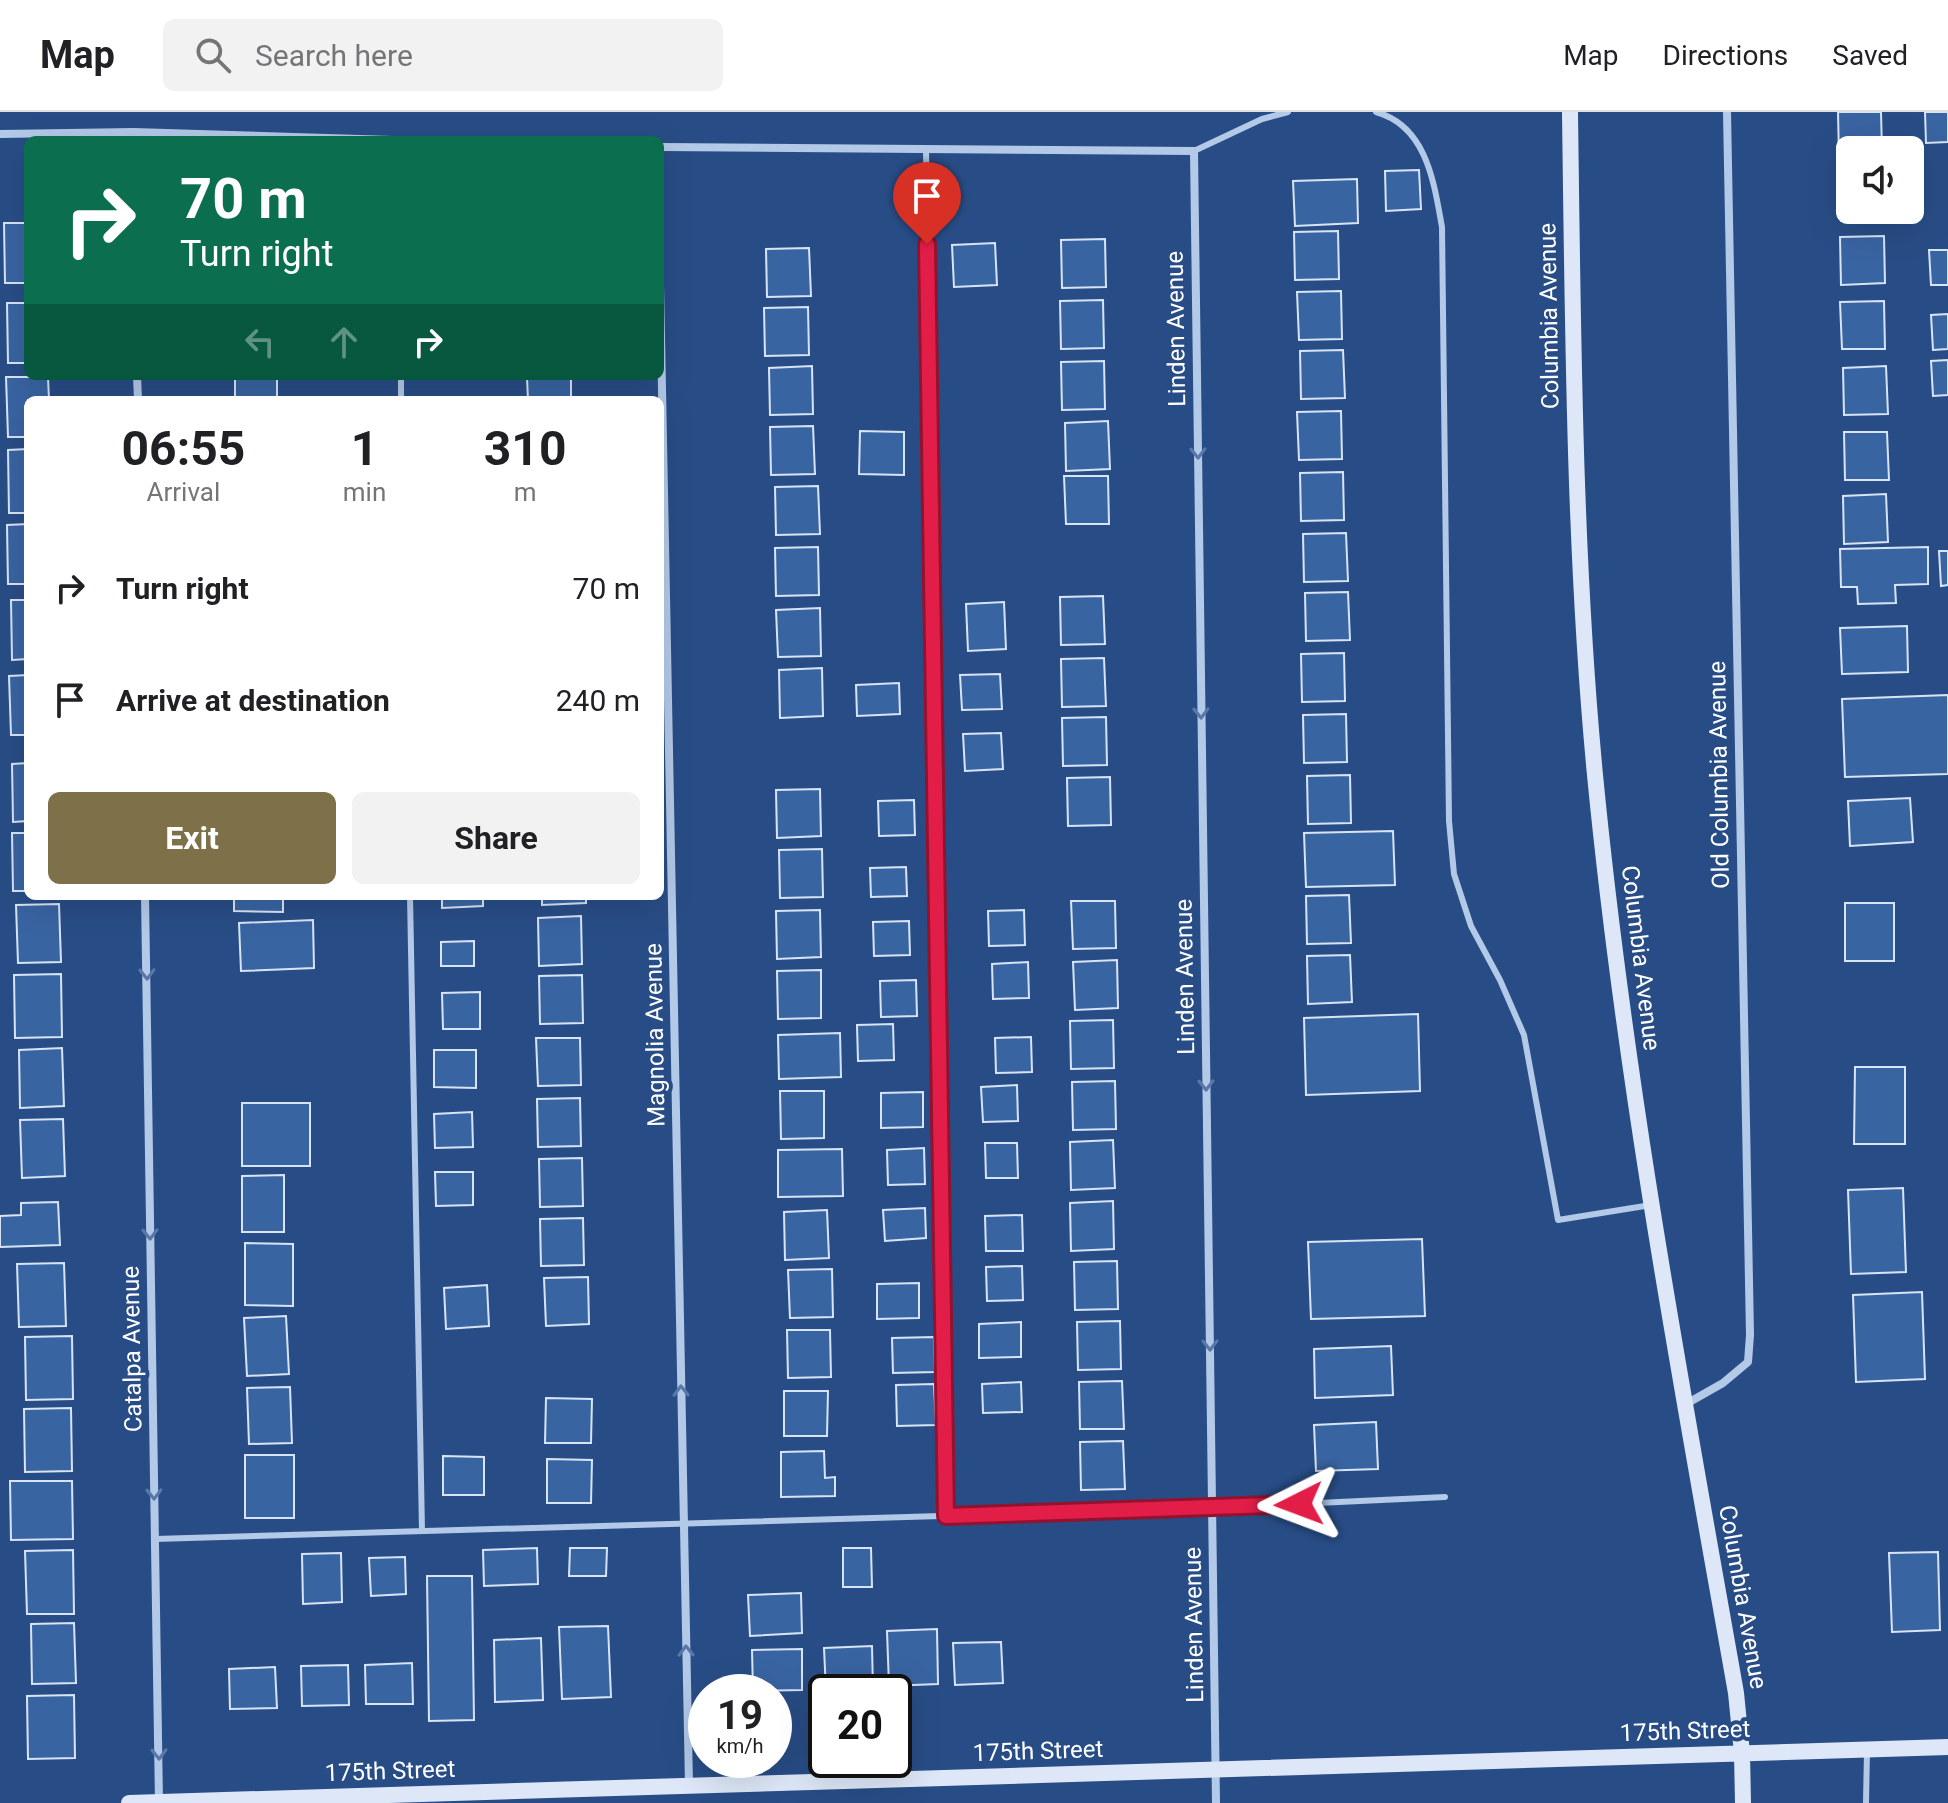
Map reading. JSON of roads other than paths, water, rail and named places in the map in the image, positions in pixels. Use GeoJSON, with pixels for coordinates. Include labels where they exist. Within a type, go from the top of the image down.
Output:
{"type":"FeatureCollection","features":[{"type":"Feature","properties":{"kind":"street","name":"Columbia Avenue"},"geometry":{"type":"LineString","coordinates":[[1570,112],[1575,495],[1595,772],[1609,908],[1651,1205],[1736,1693],[1743,1803]]}},
{"type":"Feature","properties":{"kind":"street","name":"Old Columbia Avenue"},"geometry":{"type":"LineString","coordinates":[[1685,1404],[1723,1383],[1748,1362],[1750,1335],[1727,112]]}},
{"type":"Feature","properties":{"kind":"street"},"geometry":{"type":"LineString","coordinates":[[0,134],[134,136]]}},
{"type":"Feature","properties":{"kind":"street"},"geometry":{"type":"LineString","coordinates":[[664,147],[1194,151]]}},
{"type":"Feature","properties":{"kind":"street","name":"Linden Avenue"},"geometry":{"type":"LineString","coordinates":[[1194,151],[1216,1803]]}},
{"type":"Feature","properties":{"kind":"street","name":"Magnolia Avenue"},"geometry":{"type":"LineString","coordinates":[[664,492],[689,1785]]}},
{"type":"Feature","properties":{"kind":"street","name":"Catalpa Avenue"},"geometry":{"type":"LineString","coordinates":[[145,900],[159,1803]]}},
{"type":"Feature","properties":{"kind":"street","name":"175th Street"},"geometry":{"type":"LineString","coordinates":[[129,1803],[1948,1747]]}},
{"type":"Feature","properties":{"kind":"lane"},"geometry":{"type":"LineString","coordinates":[[1194,151],[1262,119],[1288,112]]}},
{"type":"Feature","properties":{"kind":"lane"},"geometry":{"type":"LineString","coordinates":[[1376,112],[1390,116],[1416,139],[1432,175],[1442,227],[1449,821],[1454,874],[1471,926],[1500,980],[1524,1035],[1558,1220],[1651,1205]]}},
{"type":"Feature","properties":{"kind":"lane"},"geometry":{"type":"LineString","coordinates":[[926,149],[946,1516]]}},
{"type":"Feature","properties":{"kind":"lane"},"geometry":{"type":"LineString","coordinates":[[410,900],[422,1531]]}},
{"type":"Feature","properties":{"kind":"lane"},"geometry":{"type":"LineString","coordinates":[[155,1539],[1212,1508],[1445,1497]]}},
{"type":"Feature","properties":{"kind":"lane"},"geometry":{"type":"LineString","coordinates":[[1866,1803],[1867,1749]]}}]}
